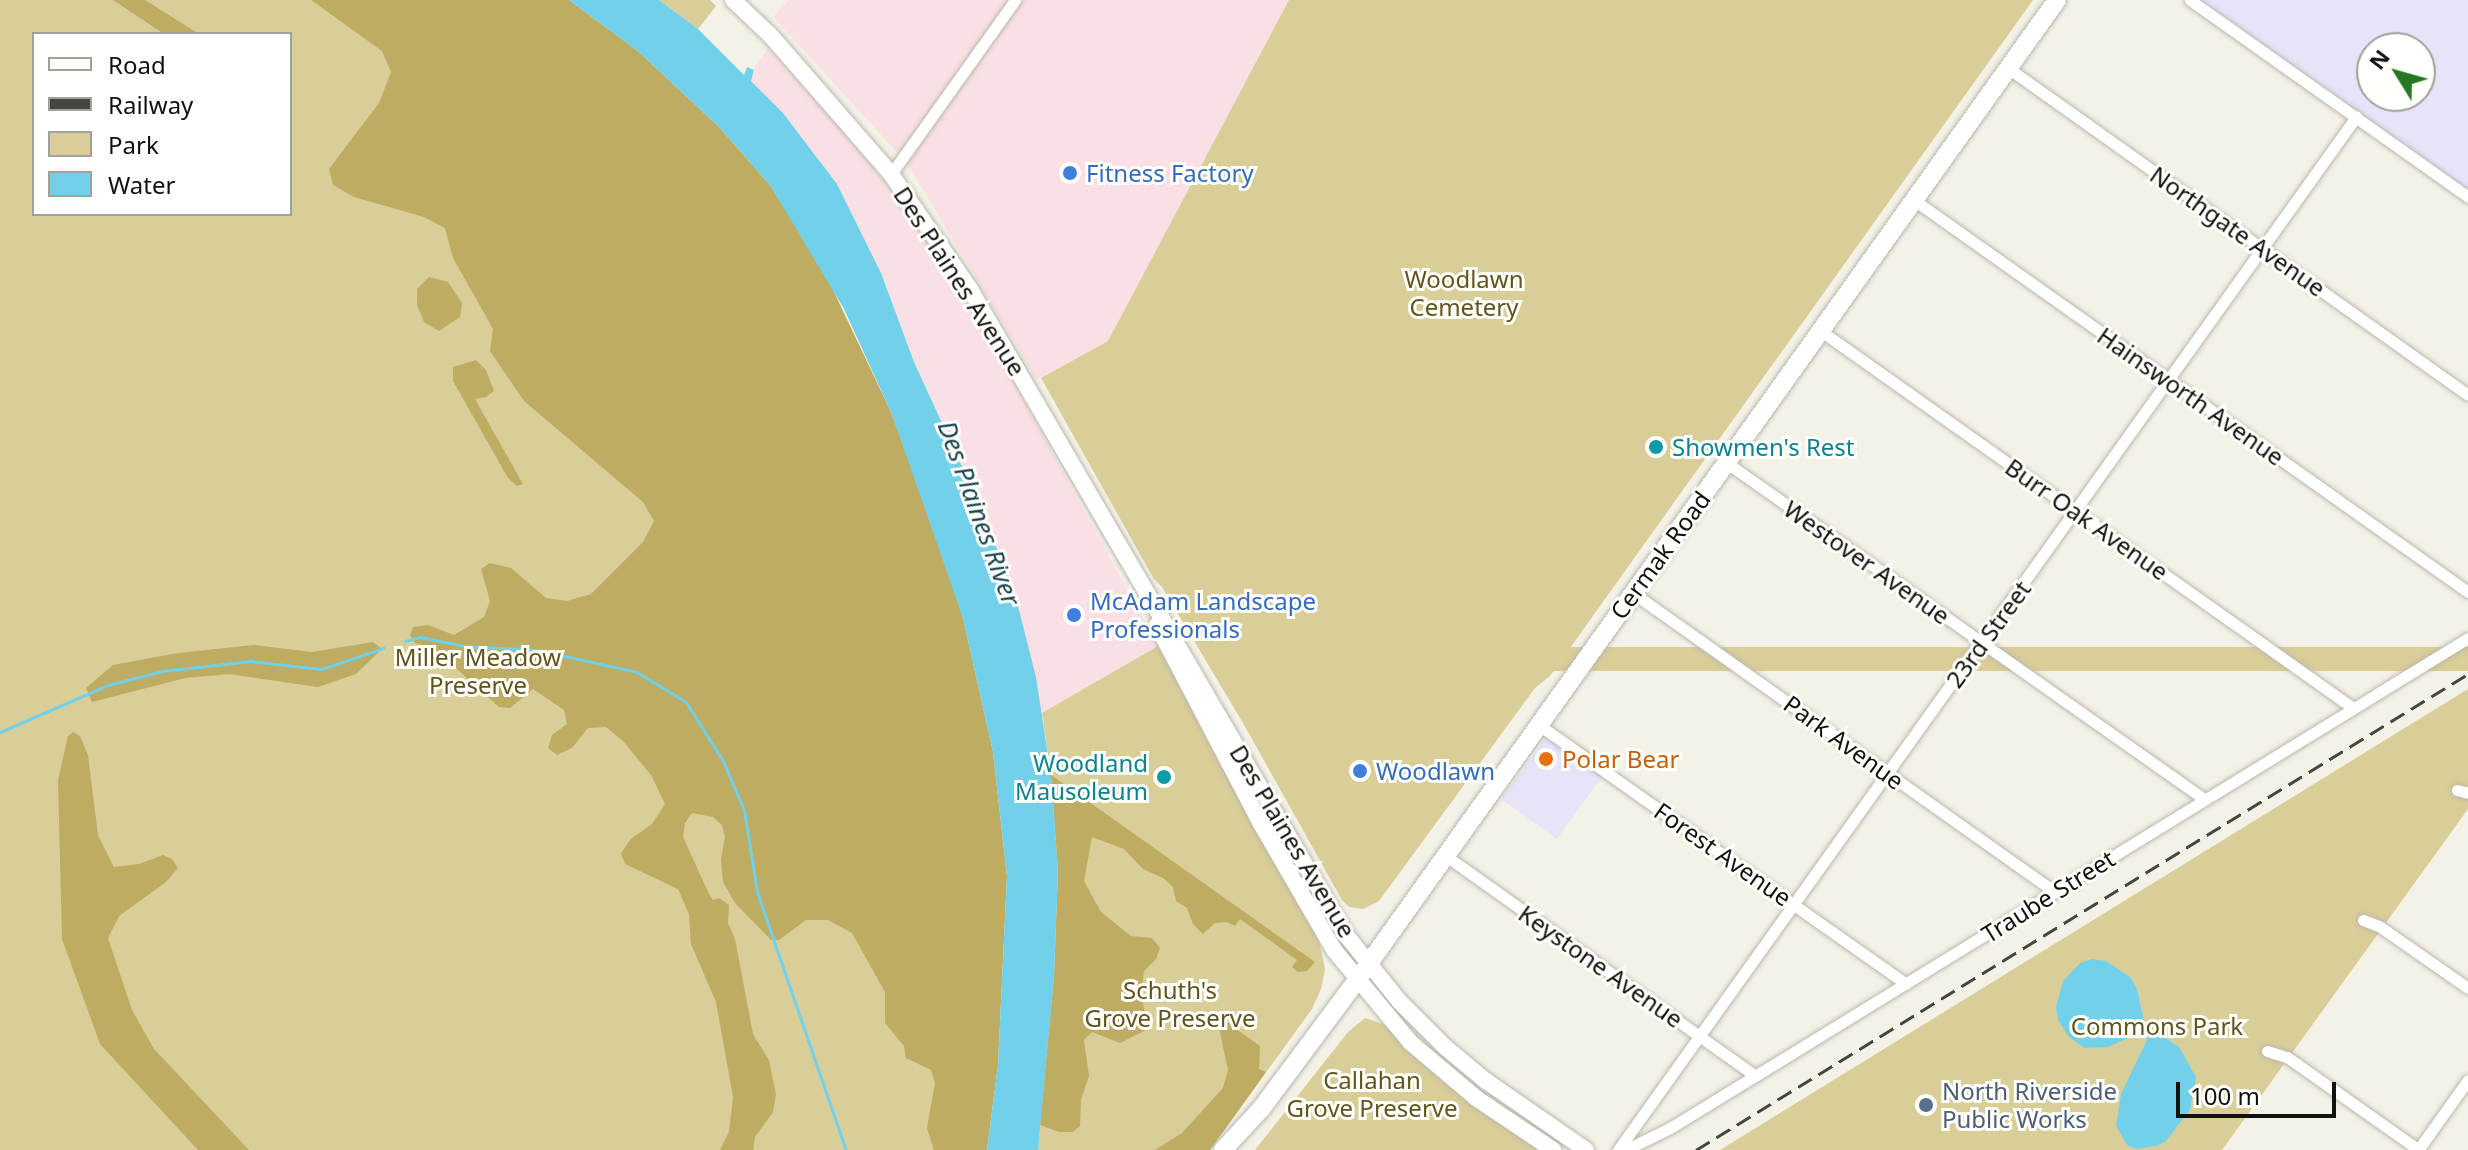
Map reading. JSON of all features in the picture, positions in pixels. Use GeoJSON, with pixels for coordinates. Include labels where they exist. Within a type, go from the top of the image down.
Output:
{"type":"FeatureCollection","features":[{"type":"Feature","properties":{"kind":"main road","name":"Des Plaines Avenue"},"geometry":{"type":"LineString","coordinates":[[733,0],[771,36],[891,174],[988,317],[1144,594],[1181,647],[1334,917],[1399,1001],[1445,1047],[1586,1150]]}},
{"type":"Feature","properties":{"kind":"main road","name":"Cermak Road"},"geometry":{"type":"LineString","coordinates":[[1223,1150],[1261,1109],[1357,980],[2057,0]]}},
{"type":"Feature","properties":{"kind":"main road","name":"Des Plaines Avenue"},"geometry":{"type":"LineString","coordinates":[[1144,594],[1169,654],[1265,832],[1311,914],[1357,980],[1385,1015],[1434,1063],[1553,1150]]}},
{"type":"Feature","properties":{"kind":"main road","name":"Cermak Road"},"geometry":{"type":"LineString","coordinates":[[1242,1150],[1261,1109]]}},
{"type":"Feature","properties":{"kind":"street"},"geometry":{"type":"LineString","coordinates":[[891,174],[1015,0]]}},
{"type":"Feature","properties":{"kind":"street"},"geometry":{"type":"LineString","coordinates":[[2190,0],[2468,197]]}},
{"type":"Feature","properties":{"kind":"street","name":"Northgate Avenue"},"geometry":{"type":"LineString","coordinates":[[2008,68],[2468,395]]}},
{"type":"Feature","properties":{"kind":"street","name":"23rd Street"},"geometry":{"type":"LineString","coordinates":[[1618,1150],[2356,117]]}},
{"type":"Feature","properties":{"kind":"street","name":"Hainsworth Avenue"},"geometry":{"type":"LineString","coordinates":[[1914,200],[2468,592]]}},
{"type":"Feature","properties":{"kind":"street","name":"Burr Oak Avenue"},"geometry":{"type":"LineString","coordinates":[[1821,331],[2353,708]]}},
{"type":"Feature","properties":{"kind":"street","name":"Westover Avenue"},"geometry":{"type":"LineString","coordinates":[[1727,463],[2204,799]]}},
{"type":"Feature","properties":{"kind":"street","name":"Park Avenue"},"geometry":{"type":"LineString","coordinates":[[1633,593],[2055,892]]}},
{"type":"Feature","properties":{"kind":"street","name":"Traube Street"},"geometry":{"type":"LineString","coordinates":[[1625,1150],[1670,1128],[2468,638]]}},
{"type":"Feature","properties":{"kind":"street","name":"Forest Avenue"},"geometry":{"type":"LineString","coordinates":[[1539,725],[1906,984]]}},
{"type":"Feature","properties":{"kind":"street","name":"Keystone Avenue"},"geometry":{"type":"LineString","coordinates":[[1446,856],[1755,1076]]}},
{"type":"Feature","properties":{"kind":"street"},"geometry":{"type":"LineString","coordinates":[[2363,920],[2379,926],[2468,988]]}},
{"type":"Feature","properties":{"kind":"street"},"geometry":{"type":"LineString","coordinates":[[2267,1051],[2287,1057],[2418,1150],[2468,1080]]}},
{"type":"Feature","properties":{"kind":"shaded area"},"geometry":{"type":"Polygon","coordinates":[[[789,0],[1289,0],[1108,341],[1037,380],[907,163],[773,17],[789,0]]]}},
{"type":"Feature","properties":{"kind":"shaded area"},"geometry":{"type":"Polygon","coordinates":[[[2197,0],[2468,0],[2468,194],[2197,0]]]}},
{"type":"Feature","properties":{"kind":"shaded area"},"geometry":{"type":"Polygon","coordinates":[[[768,49],[848,135],[934,248],[971,304],[1158,646],[1042,713],[1015,594],[981,508],[914,362],[881,273],[837,184],[783,113],[750,81],[755,66],[768,49]]]}},
{"type":"Feature","properties":{"kind":"shaded area"},"geometry":{"type":"Polygon","coordinates":[[[1551,731],[1606,771],[1557,839],[1502,799],[1551,731]]]}},
{"type":"Feature","properties":{"kind":"green space","name":"Miller Meadow Preserve"},"geometry":{"type":"Polygon","coordinates":[[[0,0],[569,0],[987,1150],[0,1150],[0,0]]]}},
{"type":"Feature","properties":{"kind":"green space"},"geometry":{"type":"Polygon","coordinates":[[[113,0],[145,0],[196,32],[161,32],[113,0]]]}},
{"type":"Feature","properties":{"kind":"green space"},"geometry":{"type":"Polygon","coordinates":[[[311,0],[569,0],[638,51],[719,127],[770,185],[825,273],[891,412],[933,525],[963,618],[993,752],[1007,876],[998,1065],[987,1150],[934,1150],[927,1128],[935,1083],[931,1070],[906,1058],[904,1046],[885,1023],[885,992],[852,933],[828,920],[806,920],[779,940],[771,940],[735,903],[723,882],[721,859],[725,837],[722,825],[713,817],[692,813],[685,823],[683,837],[713,900],[719,898],[729,905],[728,923],[735,939],[753,1034],[769,1060],[776,1095],[773,1112],[755,1137],[753,1150],[720,1150],[729,1132],[733,1097],[716,1002],[691,944],[689,914],[678,889],[625,864],[621,853],[631,839],[652,824],[665,804],[651,775],[623,741],[606,727],[588,728],[572,748],[557,755],[548,748],[552,735],[567,724],[564,710],[533,689],[510,708],[499,707],[438,652],[415,643],[410,635],[413,627],[428,625],[454,635],[484,617],[490,601],[481,569],[490,563],[511,568],[546,598],[567,601],[591,594],[643,542],[654,521],[643,502],[524,401],[490,351],[493,329],[453,258],[445,228],[424,217],[354,197],[333,185],[329,169],[379,103],[391,72],[382,51],[311,0]]]}},
{"type":"Feature","properties":{"kind":"green space"},"geometry":{"type":"Polygon","coordinates":[[[659,0],[710,0],[716,6],[698,29],[659,0]]]}},
{"type":"Feature","properties":{"kind":"green space","name":"Woodlawn Cemetery"},"geometry":{"type":"Polygon","coordinates":[[[1289,0],[2033,0],[1550,676],[1535,688],[1379,901],[1363,909],[1349,907],[1342,900],[1243,723],[1162,587],[1154,579],[1041,378],[1108,341],[1289,0]]]}},
{"type":"Feature","properties":{"kind":"green space"},"geometry":{"type":"Polygon","coordinates":[[[429,277],[448,282],[462,303],[460,317],[439,331],[424,322],[417,305],[417,289],[429,277]]]}},
{"type":"Feature","properties":{"kind":"green space"},"geometry":{"type":"Polygon","coordinates":[[[476,360],[486,370],[494,391],[486,397],[475,399],[523,484],[517,486],[508,478],[453,381],[453,367],[476,360]]]}},
{"type":"Feature","properties":{"kind":"green space"},"geometry":{"type":"Polygon","coordinates":[[[373,642],[382,649],[356,674],[318,687],[229,674],[185,678],[92,702],[86,688],[113,665],[178,653],[254,645],[312,652],[373,642]]]}},
{"type":"Feature","properties":{"kind":"green space","name":"Schuth's Grove Preserve"},"geometry":{"type":"Polygon","coordinates":[[[1158,646],[1319,941],[1325,969],[1321,989],[1312,1009],[1210,1150],[1038,1150],[1054,977],[1058,871],[1051,775],[1042,713],[1158,646]]]}},
{"type":"Feature","properties":{"kind":"green space"},"geometry":{"type":"Polygon","coordinates":[[[1505,647],[2468,647],[2468,671],[1505,671],[1505,647]]]}},
{"type":"Feature","properties":{"kind":"green space","name":"Commons Park"},"geometry":{"type":"Polygon","coordinates":[[[2468,689],[2468,809],[2222,1150],[1720,1150],[2468,689]]]}},
{"type":"Feature","properties":{"kind":"green space"},"geometry":{"type":"Polygon","coordinates":[[[73,732],[80,736],[88,755],[98,835],[114,867],[139,864],[163,855],[172,859],[178,868],[166,882],[119,916],[108,938],[132,1010],[154,1049],[249,1150],[198,1150],[100,1044],[62,939],[58,780],[68,736],[73,732]]]}},
{"type":"Feature","properties":{"kind":"green space"},"geometry":{"type":"Polygon","coordinates":[[[1051,775],[1315,962],[1307,971],[1298,972],[1292,967],[1297,960],[1240,919],[1235,926],[1227,922],[1215,923],[1203,934],[1193,924],[1187,908],[1176,901],[1173,887],[1163,878],[1143,869],[1124,849],[1092,837],[1084,881],[1101,912],[1131,936],[1152,938],[1160,948],[1156,959],[1144,971],[1141,996],[1148,1025],[1144,1031],[1120,1043],[1092,1032],[1084,1040],[1089,1076],[1081,1100],[1080,1126],[1073,1132],[1059,1132],[1040,1125],[1054,977],[1058,871],[1051,775]]]}},
{"type":"Feature","properties":{"kind":"green space","name":"Callahan Grove Preserve"},"geometry":{"type":"Polygon","coordinates":[[[1365,1018],[1383,1024],[1464,1097],[1539,1150],[1255,1150],[1348,1032],[1365,1018]]]}},
{"type":"Feature","properties":{"kind":"green space"},"geometry":{"type":"Polygon","coordinates":[[[1225,1021],[1260,1046],[1259,1069],[1266,1072],[1210,1150],[1155,1150],[1182,1133],[1223,1088],[1228,1070],[1219,1028],[1225,1021]]]}},
{"type":"Feature","properties":{"kind":"water","name":"Des Plaines River"},"geometry":{"type":"Polygon","coordinates":[[[569,0],[659,0],[698,29],[744,75],[747,67],[754,70],[751,81],[783,113],[837,184],[881,273],[914,362],[981,508],[1015,594],[1036,677],[1051,775],[1058,871],[1054,977],[1038,1150],[987,1150],[998,1065],[1007,876],[993,752],[963,618],[891,412],[844,309],[770,185],[719,127],[638,51],[569,0]]]}},
{"type":"Feature","properties":{"kind":"water"},"geometry":{"type":"Polygon","coordinates":[[[2092,959],[2106,961],[2130,977],[2137,989],[2145,1025],[2179,1047],[2196,1077],[2190,1110],[2165,1142],[2156,1146],[2136,1149],[2127,1145],[2116,1126],[2121,1094],[2147,1040],[2146,1034],[2139,1033],[2108,1047],[2085,1048],[2069,1037],[2058,1020],[2056,1007],[2063,981],[2080,963],[2092,959]]]}},
{"type":"Feature","properties":{"kind":"waterway"},"geometry":{"type":"LineString","coordinates":[[405,641],[420,637],[465,646],[537,650],[637,672],[686,702],[723,761],[744,810],[757,892],[846,1150]]}},
{"type":"Feature","properties":{"kind":"waterway"},"geometry":{"type":"LineString","coordinates":[[0,732],[108,685],[162,671],[250,661],[322,669],[383,648]]}},
{"type":"Feature","properties":{"kind":"railway"},"geometry":{"type":"LineString","coordinates":[[1696,1150],[2468,674]]}},
{"type":"Feature","properties":{"kind":"place","name":"Fitness Factory"},"geometry":{"type":"Point","coordinates":[1070,173]}},
{"type":"Feature","properties":{"kind":"place","name":"Showmen's Rest"},"geometry":{"type":"Point","coordinates":[1656,447]}},
{"type":"Feature","properties":{"kind":"place","name":"McAdam Landscape Professionals"},"geometry":{"type":"Point","coordinates":[1074,615]}},
{"type":"Feature","properties":{"kind":"place","name":"Polar Bear"},"geometry":{"type":"Point","coordinates":[1546,759]}},
{"type":"Feature","properties":{"kind":"place","name":"Woodlawn"},"geometry":{"type":"Point","coordinates":[1360,771]}},
{"type":"Feature","properties":{"kind":"place","name":"Woodland Mausoleum"},"geometry":{"type":"Point","coordinates":[1164,777]}},
{"type":"Feature","properties":{"kind":"place","name":"North Riverside Public Works"},"geometry":{"type":"Point","coordinates":[1926,1105]}}]}
